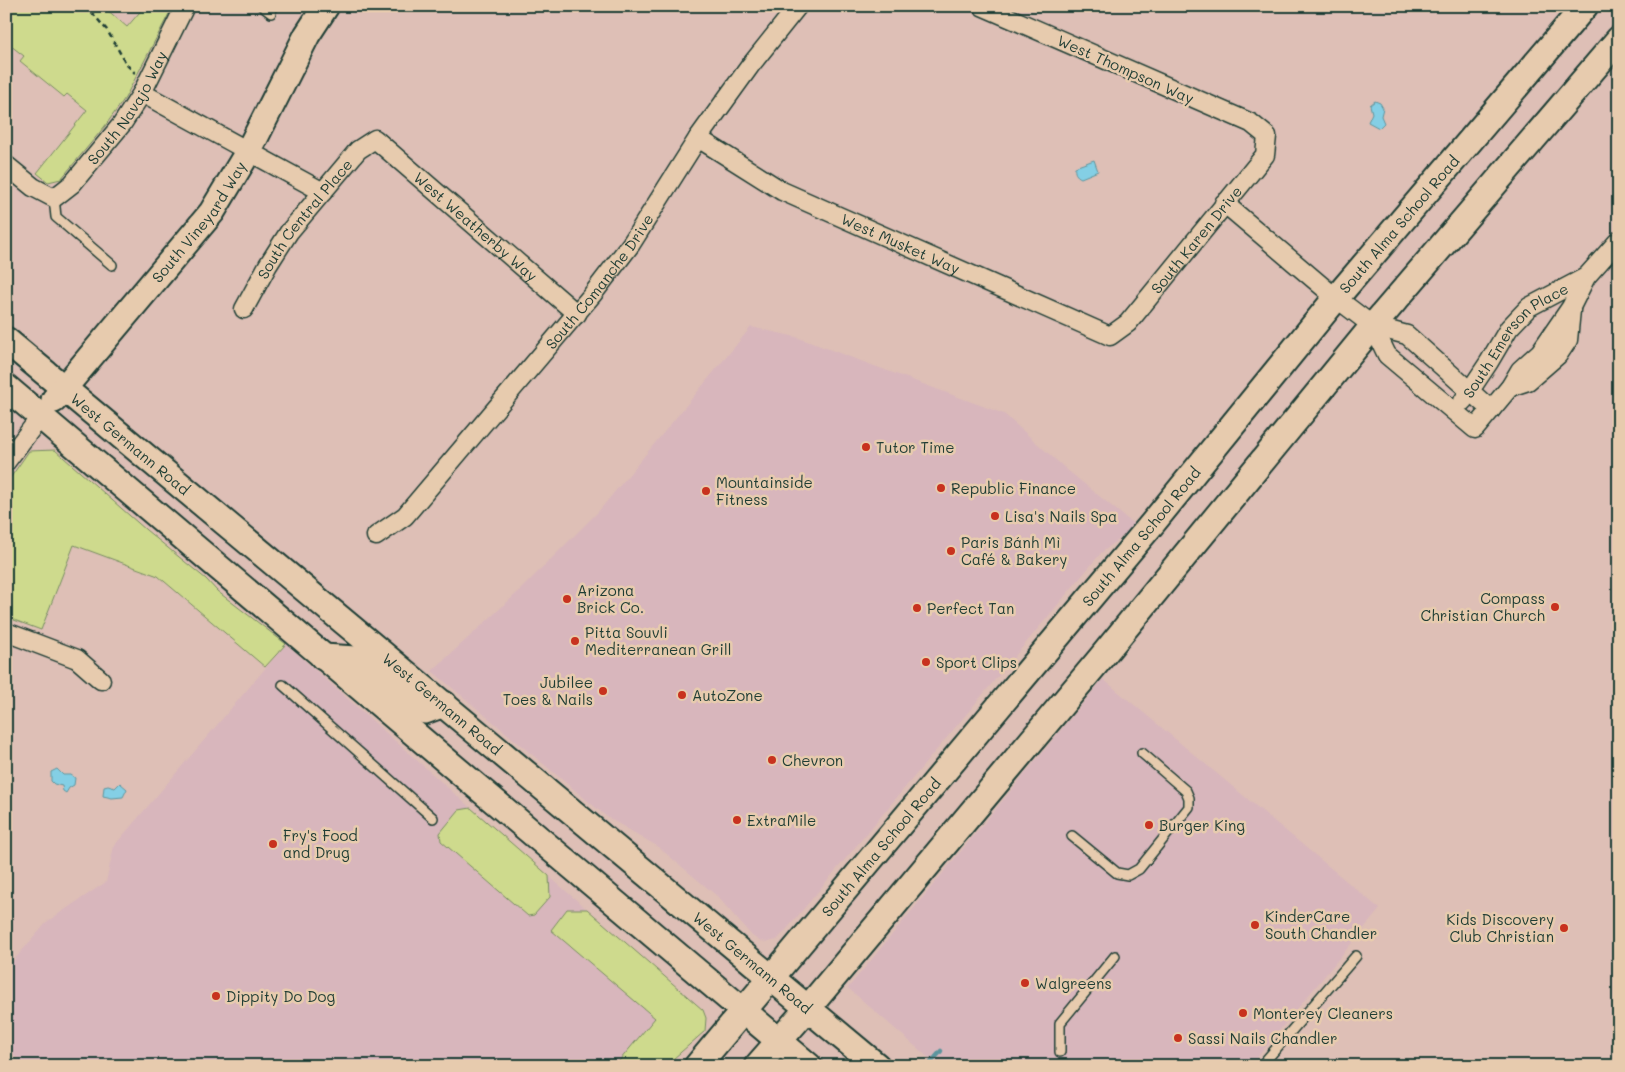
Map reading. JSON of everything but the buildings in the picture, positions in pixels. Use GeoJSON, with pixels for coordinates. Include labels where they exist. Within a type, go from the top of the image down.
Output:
{"type":"FeatureCollection","features":[{"type":"Feature","properties":{"kind":"main road","name":"South Vineyard Way"},"geometry":{"type":"LineString","coordinates":[[41,416],[212,212],[248,152],[307,35],[326,6]]}},
{"type":"Feature","properties":{"kind":"main road","name":"South Alma School Road"},"geometry":{"type":"LineString","coordinates":[[697,1066],[1152,524],[1336,298],[1585,6]]}},
{"type":"Feature","properties":{"kind":"main road"},"geometry":{"type":"LineString","coordinates":[[757,1066],[1104,662],[1373,326],[1619,39]]}},
{"type":"Feature","properties":{"kind":"main road","name":"West Germann Road"},"geometry":{"type":"LineString","coordinates":[[6,340],[877,1066]]}},
{"type":"Feature","properties":{"kind":"main road"},"geometry":{"type":"LineString","coordinates":[[6,387],[809,1066]]}},
{"type":"Feature","properties":{"kind":"main road"},"geometry":{"type":"LineString","coordinates":[[323,657],[356,659],[416,707],[425,711],[444,704]]}},
{"type":"Feature","properties":{"kind":"street","name":"South Navajo Way"},"geometry":{"type":"LineString","coordinates":[[54,198],[72,184],[122,124],[144,88],[185,6]]}},
{"type":"Feature","properties":{"kind":"street","name":"South Comanche Drive"},"geometry":{"type":"LineString","coordinates":[[376,536],[405,516],[577,314],[631,244],[698,138],[750,66],[798,6]]}},
{"type":"Feature","properties":{"kind":"street","name":"West Thompson Way"},"geometry":{"type":"LineString","coordinates":[[982,6],[1250,123],[1267,136]]}},
{"type":"Feature","properties":{"kind":"street"},"geometry":{"type":"LineString","coordinates":[[144,88],[248,152],[322,192]]}},
{"type":"Feature","properties":{"kind":"street","name":"South Karen Drive"},"geometry":{"type":"LineString","coordinates":[[1110,336],[1128,323],[1265,155],[1267,136]]}},
{"type":"Feature","properties":{"kind":"street","name":"West Musket Way"},"geometry":{"type":"LineString","coordinates":[[698,138],[782,191],[1110,336]]}},
{"type":"Feature","properties":{"kind":"street","name":"West Weatherby Way"},"geometry":{"type":"LineString","coordinates":[[375,139],[577,314]]}},
{"type":"Feature","properties":{"kind":"street","name":"South Central Place"},"geometry":{"type":"LineString","coordinates":[[244,309],[289,232],[358,150],[375,139]]}},
{"type":"Feature","properties":{"kind":"street"},"geometry":{"type":"LineString","coordinates":[[6,165],[33,187],[54,198]]}},
{"type":"Feature","properties":{"kind":"street"},"geometry":{"type":"LineString","coordinates":[[1224,203],[1336,298],[1373,326],[1406,335],[1491,410]]}},
{"type":"Feature","properties":{"kind":"street","name":"South Emerson Place"},"geometry":{"type":"LineString","coordinates":[[1586,277],[1529,307],[1509,328],[1455,412],[1475,429],[1510,387],[1520,370],[1540,352],[1571,307],[1586,277],[1619,240]]}},
{"type":"Feature","properties":{"kind":"street"},"geometry":{"type":"LineString","coordinates":[[1373,326],[1387,355],[1455,412]]}},
{"type":"Feature","properties":{"kind":"street"},"geometry":{"type":"LineString","coordinates":[[6,462],[41,416]]}},
{"type":"Feature","properties":{"kind":"street"},"geometry":{"type":"LineString","coordinates":[[6,632],[77,659],[101,680]]}},
{"type":"Feature","properties":{"kind":"lane"},"geometry":{"type":"LineString","coordinates":[[262,6],[270,13]]}},
{"type":"Feature","properties":{"kind":"lane"},"geometry":{"type":"LineString","coordinates":[[54,198],[56,218],[112,265]]}},
{"type":"Feature","properties":{"kind":"lane"},"geometry":{"type":"LineString","coordinates":[[284,685],[433,818]]}},
{"type":"Feature","properties":{"kind":"lane"},"geometry":{"type":"LineString","coordinates":[[1072,836],[1117,874],[1128,875],[1139,869],[1189,807],[1189,798],[1186,791],[1142,754]]}},
{"type":"Feature","properties":{"kind":"lane"},"geometry":{"type":"LineString","coordinates":[[1060,1052],[1060,1023],[1115,956]]}},
{"type":"Feature","properties":{"kind":"lane"},"geometry":{"type":"LineString","coordinates":[[1261,1066],[1356,956]]}},
{"type":"Feature","properties":{"kind":"path"},"geometry":{"type":"LineString","coordinates":[[86,6],[107,30],[127,65],[144,88]]}},
{"type":"Feature","properties":{"kind":"shaded area"},"geometry":{"type":"Polygon","coordinates":[[[751,327],[796,337],[1004,414],[1066,469],[1136,526],[1101,553],[786,930],[777,940],[768,942],[760,941],[752,936],[717,896],[657,846],[607,817],[432,671],[516,594],[598,512],[751,327]]]}},
{"type":"Feature","properties":{"kind":"shaded area"},"geometry":{"type":"Polygon","coordinates":[[[286,644],[483,819],[703,1010],[706,1018],[705,1031],[665,1066],[26,1066],[6,1049],[6,969],[48,921],[106,882],[114,846],[286,644]]]}},
{"type":"Feature","properties":{"kind":"shaded area"},"geometry":{"type":"Polygon","coordinates":[[[1103,679],[1380,909],[1250,1066],[938,1066],[848,988],[1103,679]]]}},
{"type":"Feature","properties":{"kind":"green space"},"geometry":{"type":"Polygon","coordinates":[[[6,6],[106,6],[105,8],[127,27],[145,6],[173,6],[125,98],[105,126],[61,179],[48,182],[37,173],[87,110],[67,94],[64,97],[20,61],[24,56],[6,42],[6,6]]]}},
{"type":"Feature","properties":{"kind":"green space"},"geometry":{"type":"Polygon","coordinates":[[[55,450],[146,530],[206,579],[217,591],[286,644],[265,667],[158,576],[74,545],[41,630],[6,617],[6,484],[29,451],[55,450]]]}},
{"type":"Feature","properties":{"kind":"green space"},"geometry":{"type":"Polygon","coordinates":[[[471,808],[549,876],[550,897],[534,915],[528,916],[441,841],[440,833],[459,810],[471,808]]]}},
{"type":"Feature","properties":{"kind":"green space"},"geometry":{"type":"Polygon","coordinates":[[[567,909],[587,909],[703,1010],[706,1018],[705,1031],[665,1066],[615,1066],[655,1018],[551,930],[567,909]]]}},
{"type":"Feature","properties":{"kind":"water"},"geometry":{"type":"Polygon","coordinates":[[[1375,101],[1380,103],[1383,108],[1381,116],[1384,123],[1379,128],[1368,122],[1372,113],[1370,105],[1375,101]]]}},
{"type":"Feature","properties":{"kind":"water"},"geometry":{"type":"Polygon","coordinates":[[[1094,160],[1098,171],[1081,178],[1077,175],[1075,167],[1094,160]]]}},
{"type":"Feature","properties":{"kind":"water"},"geometry":{"type":"Polygon","coordinates":[[[57,769],[63,775],[71,775],[75,778],[74,785],[66,793],[63,791],[62,786],[51,781],[51,772],[57,769]]]}},
{"type":"Feature","properties":{"kind":"water"},"geometry":{"type":"Polygon","coordinates":[[[120,783],[127,789],[123,797],[112,798],[103,796],[104,787],[115,788],[120,783]]]}},
{"type":"Feature","properties":{"kind":"waterway"},"geometry":{"type":"LineString","coordinates":[[928,1066],[941,1051]]}},
{"type":"Feature","properties":{"kind":"place","name":"Tutor Time"},"geometry":{"type":"Point","coordinates":[866,447]}},
{"type":"Feature","properties":{"kind":"place","name":"Republic Finance"},"geometry":{"type":"Point","coordinates":[941,488]}},
{"type":"Feature","properties":{"kind":"place","name":"Mountainside Fitness"},"geometry":{"type":"Point","coordinates":[706,491]}},
{"type":"Feature","properties":{"kind":"place","name":"Lisa's Nails Spa"},"geometry":{"type":"Point","coordinates":[995,516]}},
{"type":"Feature","properties":{"kind":"place","name":"Paris Bánh Mì Café & Bakery"},"geometry":{"type":"Point","coordinates":[951,551]}},
{"type":"Feature","properties":{"kind":"place","name":"Arizona Brick Co."},"geometry":{"type":"Point","coordinates":[567,599]}},
{"type":"Feature","properties":{"kind":"place","name":"Compass Christian Church"},"geometry":{"type":"Point","coordinates":[1555,607]}},
{"type":"Feature","properties":{"kind":"place","name":"Perfect Tan"},"geometry":{"type":"Point","coordinates":[917,608]}},
{"type":"Feature","properties":{"kind":"place","name":"Pitta Souvli Mediterranean Grill"},"geometry":{"type":"Point","coordinates":[575,641]}},
{"type":"Feature","properties":{"kind":"place","name":"Sport Clips"},"geometry":{"type":"Point","coordinates":[926,662]}},
{"type":"Feature","properties":{"kind":"place","name":"Jubilee Toes & Nails"},"geometry":{"type":"Point","coordinates":[603,691]}},
{"type":"Feature","properties":{"kind":"place","name":"AutoZone"},"geometry":{"type":"Point","coordinates":[682,695]}},
{"type":"Feature","properties":{"kind":"place","name":"Chevron"},"geometry":{"type":"Point","coordinates":[772,760]}},
{"type":"Feature","properties":{"kind":"place","name":"ExtraMile"},"geometry":{"type":"Point","coordinates":[737,820]}},
{"type":"Feature","properties":{"kind":"place","name":"Burger King"},"geometry":{"type":"Point","coordinates":[1149,825]}},
{"type":"Feature","properties":{"kind":"place","name":"Fry's Food and Drug"},"geometry":{"type":"Point","coordinates":[273,844]}},
{"type":"Feature","properties":{"kind":"place","name":"KinderCare South Chandler"},"geometry":{"type":"Point","coordinates":[1255,925]}},
{"type":"Feature","properties":{"kind":"place","name":"Kids Discovery Club Christian"},"geometry":{"type":"Point","coordinates":[1564,928]}},
{"type":"Feature","properties":{"kind":"place","name":"Walgreens"},"geometry":{"type":"Point","coordinates":[1025,983]}},
{"type":"Feature","properties":{"kind":"place","name":"Dippity Do Dog"},"geometry":{"type":"Point","coordinates":[216,996]}},
{"type":"Feature","properties":{"kind":"place","name":"Monterey Cleaners"},"geometry":{"type":"Point","coordinates":[1243,1013]}},
{"type":"Feature","properties":{"kind":"place","name":"Sassi Nails Chandler"},"geometry":{"type":"Point","coordinates":[1178,1038]}}]}
